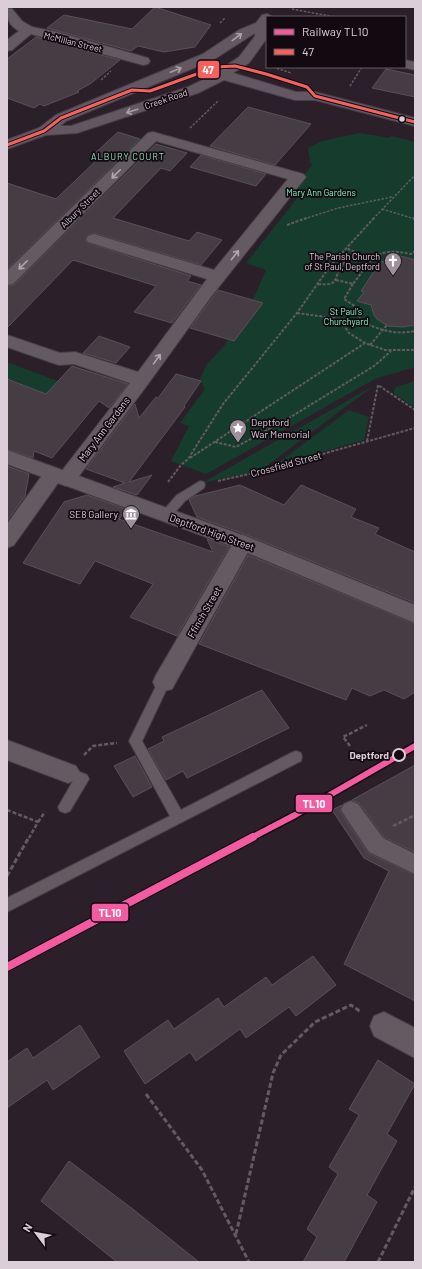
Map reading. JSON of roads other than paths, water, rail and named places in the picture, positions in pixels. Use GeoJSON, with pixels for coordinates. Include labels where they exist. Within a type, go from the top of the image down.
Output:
{"type":"FeatureCollection","features":[{"type":"Feature","properties":{"kind":"main road","name":"Creek Road"},"geometry":{"type":"LineString","coordinates":[[268,16],[275,7]]}},
{"type":"Feature","properties":{"kind":"main road","name":"Creek Road"},"geometry":{"type":"LineString","coordinates":[[44,131],[72,130],[176,96],[230,73],[244,60],[262,36],[265,20]]}},
{"type":"Feature","properties":{"kind":"main road"},"geometry":{"type":"LineString","coordinates":[[132,90],[150,91],[208,63],[244,32],[265,20]]}},
{"type":"Feature","properties":{"kind":"main road","name":"Creek Road"},"geometry":{"type":"LineString","coordinates":[[7,145],[44,131],[61,118],[132,90],[194,63],[208,63]]}},
{"type":"Feature","properties":{"kind":"main road"},"geometry":{"type":"LineString","coordinates":[[208,63],[230,73],[290,95],[315,96],[415,122]]}},
{"type":"Feature","properties":{"kind":"main road"},"geometry":{"type":"LineString","coordinates":[[230,73],[307,87],[315,96]]}},
{"type":"Feature","properties":{"kind":"main road"},"geometry":{"type":"LineString","coordinates":[[204,85],[222,83],[273,97],[290,95]]}},
{"type":"Feature","properties":{"kind":"street"},"geometry":{"type":"LineString","coordinates":[[7,12],[17,24],[28,30],[7,47]]}},
{"type":"Feature","properties":{"kind":"street","name":"McMillan Street"},"geometry":{"type":"LineString","coordinates":[[28,30],[52,35],[143,61]]}},
{"type":"Feature","properties":{"kind":"street","name":"Mary Ann Gardens"},"geometry":{"type":"LineString","coordinates":[[7,540],[142,380],[218,277],[298,176],[153,136]]}},
{"type":"Feature","properties":{"kind":"street","name":"Albury Street"},"geometry":{"type":"LineString","coordinates":[[7,280],[153,136]]}},
{"type":"Feature","properties":{"kind":"street"},"geometry":{"type":"LineString","coordinates":[[94,239],[218,277]]}},
{"type":"Feature","properties":{"kind":"street"},"geometry":{"type":"LineString","coordinates":[[7,341],[59,359],[75,358],[142,380]]}},
{"type":"Feature","properties":{"kind":"street","name":"Deptford High Street"},"geometry":{"type":"LineString","coordinates":[[7,457],[243,542],[415,614]]}},
{"type":"Feature","properties":{"kind":"street","name":"Ffinch Street"},"geometry":{"type":"LineString","coordinates":[[164,682],[243,542]]}},
{"type":"Feature","properties":{"kind":"street"},"geometry":{"type":"LineString","coordinates":[[7,750],[68,773]]}},
{"type":"Feature","properties":{"kind":"street"},"geometry":{"type":"LineString","coordinates":[[351,810],[376,845],[415,864]]}},
{"type":"Feature","properties":{"kind":"street"},"geometry":{"type":"LineString","coordinates":[[384,1026],[415,1044]]}},
{"type":"Feature","properties":{"kind":"lane"},"geometry":{"type":"LineString","coordinates":[[166,515],[181,498],[200,485]]}},
{"type":"Feature","properties":{"kind":"lane"},"geometry":{"type":"LineString","coordinates":[[164,682],[135,741],[178,818]]}},
{"type":"Feature","properties":{"kind":"lane"},"geometry":{"type":"LineString","coordinates":[[7,905],[296,757]]}},
{"type":"Feature","properties":{"kind":"lane"},"geometry":{"type":"LineString","coordinates":[[64,807],[82,779],[68,773]]}},
{"type":"Feature","properties":{"kind":"rail line","name":"TL10"},"geometry":{"type":"LineString","coordinates":[[7,967],[295,815],[415,746]]}},
{"type":"Feature","properties":{"kind":"place","name":"The Parish Church of St Paul, Deptford"},"geometry":{"type":"Point","coordinates":[393,276]}},
{"type":"Feature","properties":{"kind":"place","name":"Deptford War Memorial"},"geometry":{"type":"Point","coordinates":[238,443]}},
{"type":"Feature","properties":{"kind":"place","name":"SE8 Gallery"},"geometry":{"type":"Point","coordinates":[131,529]}},
{"type":"Feature","properties":{"kind":"place","name":"Deptford"},"geometry":{"type":"Point","coordinates":[399,755]}},
{"type":"Feature","properties":{"kind":"district","name":"ALBURY COURT"},"geometry":{"type":"Point","coordinates":[128,156]}},
{"type":"Feature","properties":{"kind":"park label","name":"St Paul's Churchyard"},"geometry":{"type":"Point","coordinates":[346,316]}}]}
